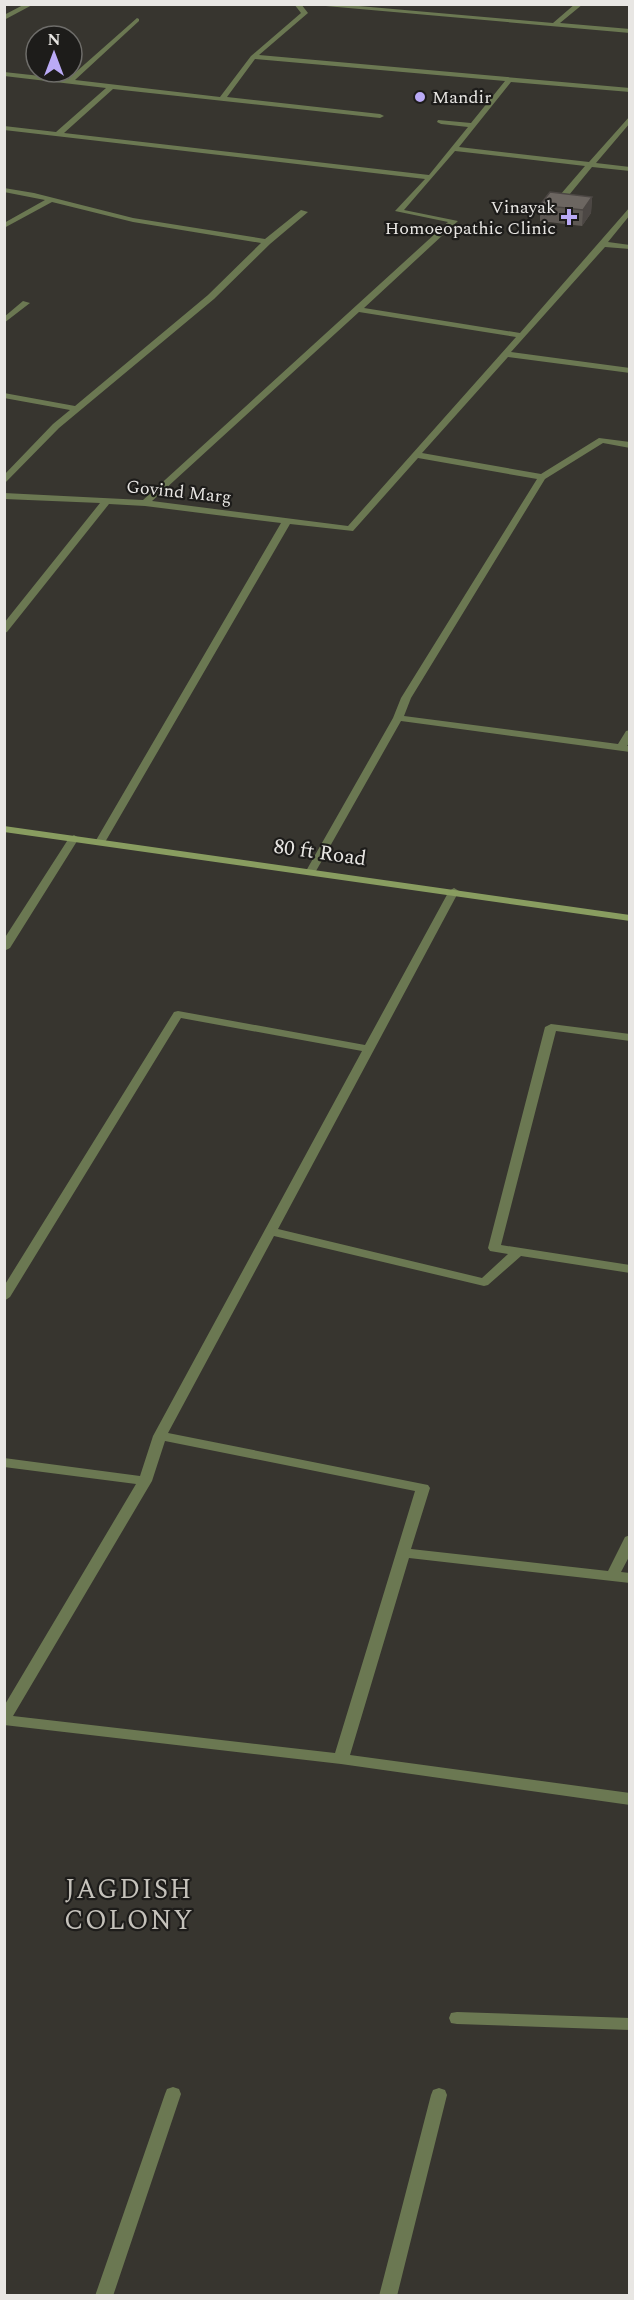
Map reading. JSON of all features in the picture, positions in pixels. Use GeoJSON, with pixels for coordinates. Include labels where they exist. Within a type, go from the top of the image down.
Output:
{"type":"FeatureCollection","features":[{"type":"Feature","properties":{"kind":"street"},"geometry":{"type":"LineString","coordinates":[[25,4],[31,5]]}},
{"type":"Feature","properties":{"kind":"street"},"geometry":{"type":"LineString","coordinates":[[222,99],[253,57],[305,13],[297,4]]}},
{"type":"Feature","properties":{"kind":"street"},"geometry":{"type":"LineString","coordinates":[[306,4],[630,31]]}},
{"type":"Feature","properties":{"kind":"street"},"geometry":{"type":"LineString","coordinates":[[402,13],[408,4]]}},
{"type":"Feature","properties":{"kind":"street"},"geometry":{"type":"LineString","coordinates":[[554,25],[580,4]]}},
{"type":"Feature","properties":{"kind":"street"},"geometry":{"type":"LineString","coordinates":[[4,18],[31,5]]}},
{"type":"Feature","properties":{"kind":"street"},"geometry":{"type":"LineString","coordinates":[[84,69],[137,21]]}},
{"type":"Feature","properties":{"kind":"street"},"geometry":{"type":"LineString","coordinates":[[253,57],[630,90]]}},
{"type":"Feature","properties":{"kind":"street"},"geometry":{"type":"LineString","coordinates":[[4,74],[24,76]]}},
{"type":"Feature","properties":{"kind":"street"},"geometry":{"type":"LineString","coordinates":[[145,503],[454,221],[399,211],[510,80]]}},
{"type":"Feature","properties":{"kind":"street"},"geometry":{"type":"LineString","coordinates":[[84,84],[380,116]]}},
{"type":"Feature","properties":{"kind":"street"},"geometry":{"type":"LineString","coordinates":[[58,134],[111,87]]}},
{"type":"Feature","properties":{"kind":"street"},"geometry":{"type":"LineString","coordinates":[[557,204],[630,118]]}},
{"type":"Feature","properties":{"kind":"street"},"geometry":{"type":"LineString","coordinates":[[441,122],[473,125]]}},
{"type":"Feature","properties":{"kind":"street"},"geometry":{"type":"LineString","coordinates":[[4,128],[430,177]]}},
{"type":"Feature","properties":{"kind":"street"},"geometry":{"type":"LineString","coordinates":[[453,149],[630,169]]}},
{"type":"Feature","properties":{"kind":"street"},"geometry":{"type":"LineString","coordinates":[[4,190],[134,220],[267,242]]}},
{"type":"Feature","properties":{"kind":"street"},"geometry":{"type":"LineString","coordinates":[[4,226],[50,200]]}},
{"type":"Feature","properties":{"kind":"street"},"geometry":{"type":"LineString","coordinates":[[416,455],[523,336],[603,244],[630,209]]}},
{"type":"Feature","properties":{"kind":"street"},"geometry":{"type":"LineString","coordinates":[[4,481],[56,426],[211,297],[267,242],[304,212]]}},
{"type":"Feature","properties":{"kind":"street"},"geometry":{"type":"LineString","coordinates":[[603,244],[630,247]]}},
{"type":"Feature","properties":{"kind":"street"},"geometry":{"type":"LineString","coordinates":[[4,321],[26,303]]}},
{"type":"Feature","properties":{"kind":"street"},"geometry":{"type":"LineString","coordinates":[[357,309],[523,336]]}},
{"type":"Feature","properties":{"kind":"street"},"geometry":{"type":"LineString","coordinates":[[507,354],[630,371]]}},
{"type":"Feature","properties":{"kind":"street"},"geometry":{"type":"LineString","coordinates":[[4,395],[77,409]]}},
{"type":"Feature","properties":{"kind":"street"},"geometry":{"type":"LineString","coordinates":[[311,871],[398,718],[406,698],[542,477],[602,440],[630,445]]}},
{"type":"Feature","properties":{"kind":"street"},"geometry":{"type":"LineString","coordinates":[[416,455],[542,477]]}},
{"type":"Feature","properties":{"kind":"street","name":"Govind Marg"},"geometry":{"type":"LineString","coordinates":[[4,496],[145,503],[350,529],[416,455]]}},
{"type":"Feature","properties":{"kind":"street"},"geometry":{"type":"LineString","coordinates":[[4,630],[107,501]]}},
{"type":"Feature","properties":{"kind":"street"},"geometry":{"type":"LineString","coordinates":[[99,842],[287,521]]}},
{"type":"Feature","properties":{"kind":"street"},"geometry":{"type":"LineString","coordinates":[[398,718],[625,749],[630,733]]}},
{"type":"Feature","properties":{"kind":"street","name":"80 ft Road"},"geometry":{"type":"LineString","coordinates":[[4,829],[454,891],[630,918]]}},
{"type":"Feature","properties":{"kind":"street"},"geometry":{"type":"LineString","coordinates":[[4,948],[74,838]]}},
{"type":"Feature","properties":{"kind":"street"},"geometry":{"type":"LineString","coordinates":[[454,891],[160,1436],[145,1481],[4,1719],[341,1760],[630,1799]]}},
{"type":"Feature","properties":{"kind":"street"},"geometry":{"type":"LineString","coordinates":[[4,1297],[178,1014],[369,1049]]}},
{"type":"Feature","properties":{"kind":"street"},"geometry":{"type":"LineString","coordinates":[[630,1038],[551,1027],[494,1248],[630,1269]]}},
{"type":"Feature","properties":{"kind":"street"},"geometry":{"type":"LineString","coordinates":[[270,1231],[484,1282],[519,1251]]}},
{"type":"Feature","properties":{"kind":"street"},"geometry":{"type":"LineString","coordinates":[[160,1436],[423,1488],[341,1760]]}},
{"type":"Feature","properties":{"kind":"street"},"geometry":{"type":"LineString","coordinates":[[4,1462],[145,1481]]}},
{"type":"Feature","properties":{"kind":"street"},"geometry":{"type":"LineString","coordinates":[[612,1576],[630,1540]]}},
{"type":"Feature","properties":{"kind":"street"},"geometry":{"type":"LineString","coordinates":[[404,1553],[630,1578]]}},
{"type":"Feature","properties":{"kind":"street"},"geometry":{"type":"LineString","coordinates":[[458,2018],[630,2024]]}},
{"type":"Feature","properties":{"kind":"street"},"geometry":{"type":"LineString","coordinates":[[104,2295],[173,2094]]}},
{"type":"Feature","properties":{"kind":"street"},"geometry":{"type":"LineString","coordinates":[[388,2295],[439,2095]]}},
{"type":"Feature","properties":{"kind":"building"},"geometry":{"type":"Polygon","coordinates":[[[550,192],[592,197],[583,210],[540,205],[550,192]]]}},
{"type":"Feature","properties":{"kind":"place","name":"Mandir"},"geometry":{"type":"Point","coordinates":[420,97]}},
{"type":"Feature","properties":{"kind":"place","name":"Vinayak Homoeopathic Clinic"},"geometry":{"type":"Point","coordinates":[569,217]}},
{"type":"Feature","properties":{"kind":"district","name":"JAGDISH COLONY"},"geometry":{"type":"Point","coordinates":[129,1906]}}]}
